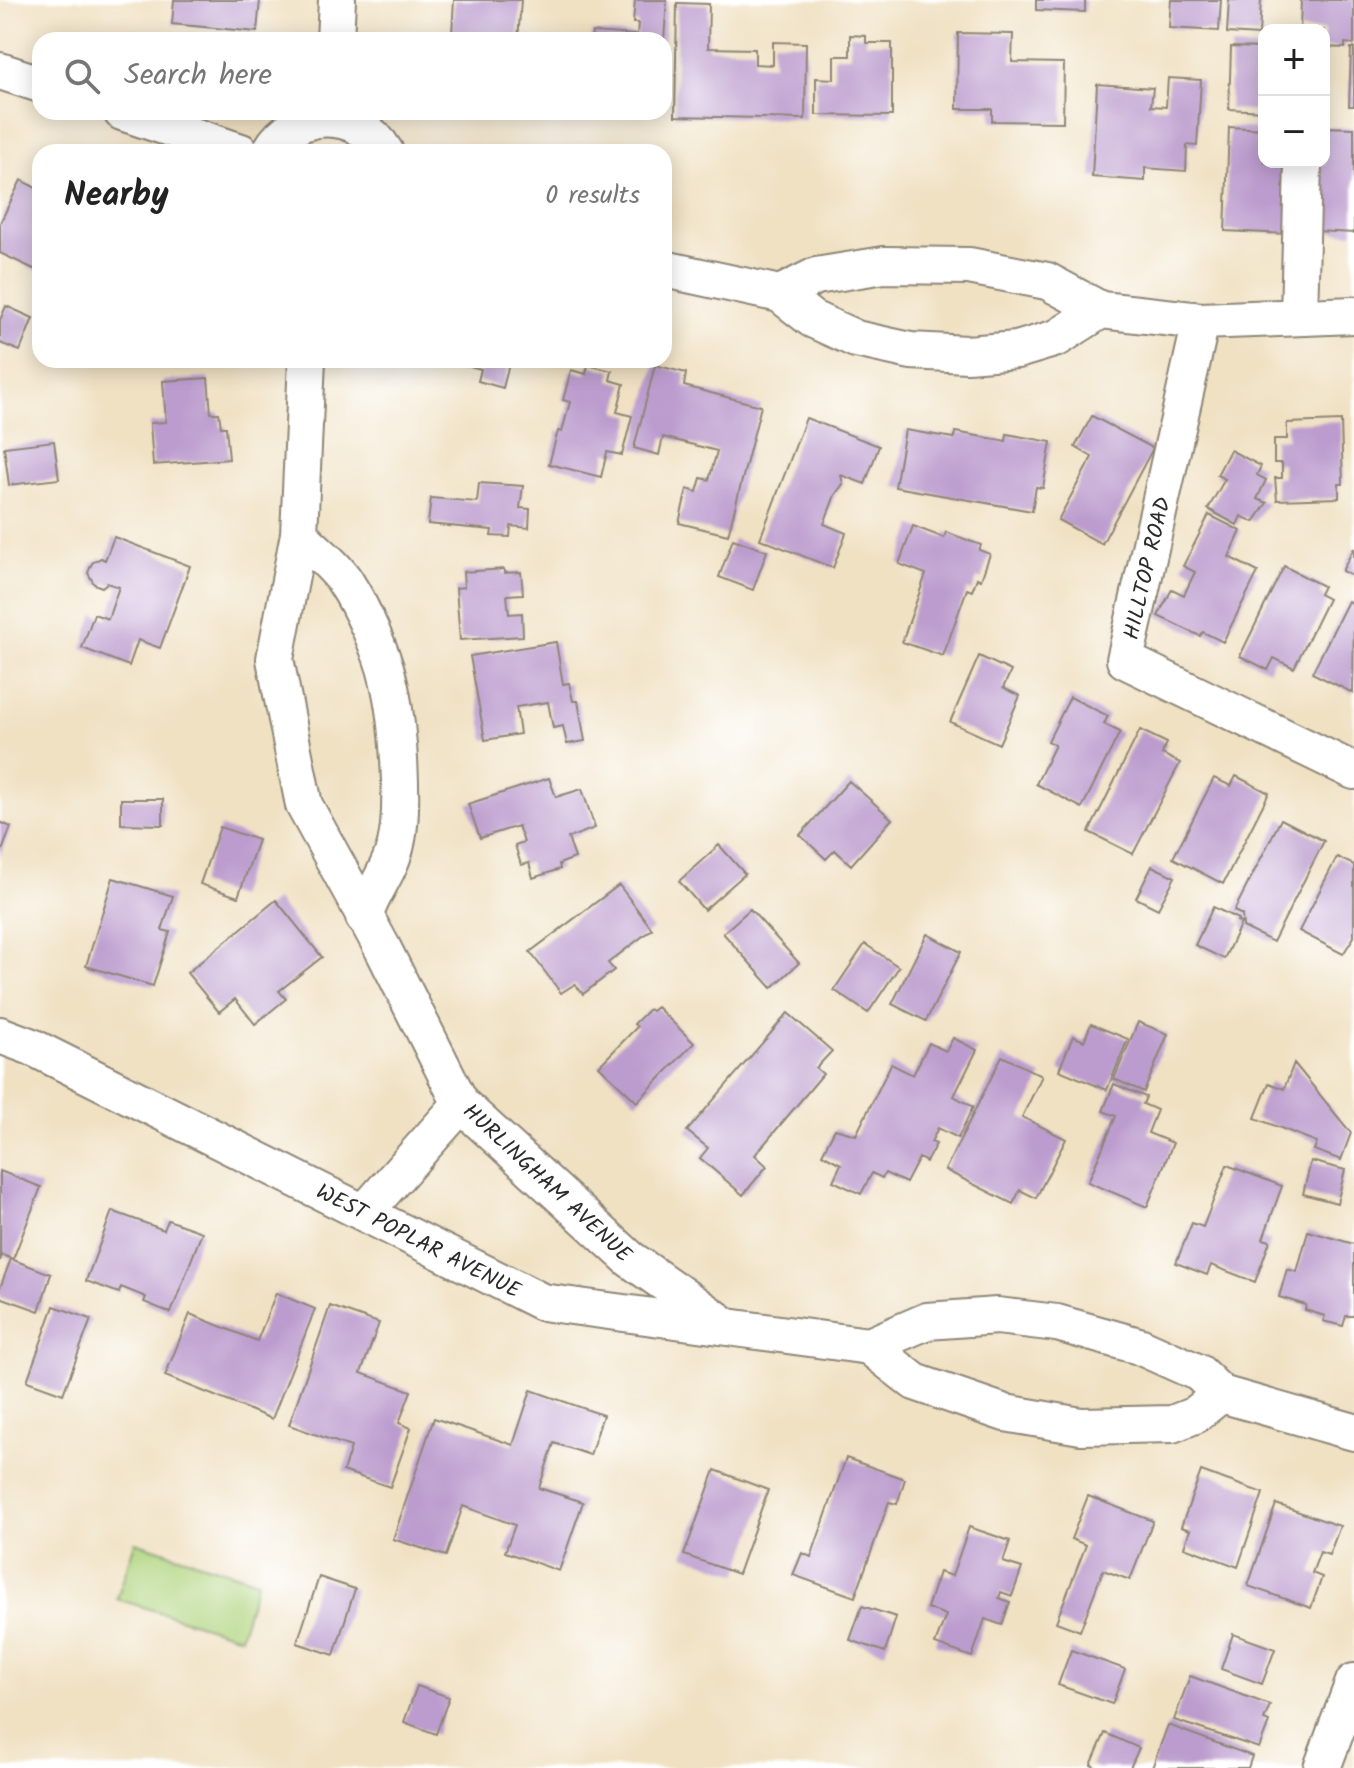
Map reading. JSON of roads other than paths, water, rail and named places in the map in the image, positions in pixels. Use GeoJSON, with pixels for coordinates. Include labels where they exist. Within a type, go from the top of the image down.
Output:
{"type":"FeatureCollection","features":[{"type":"Feature","properties":{"kind":"street"},"geometry":{"type":"LineString","coordinates":[[335,32],[337,0]]}},
{"type":"Feature","properties":{"kind":"street"},"geometry":{"type":"LineString","coordinates":[[0,71],[32,81]]}},
{"type":"Feature","properties":{"kind":"street"},"geometry":{"type":"LineString","coordinates":[[146,120],[217,144]]}},
{"type":"Feature","properties":{"kind":"street"},"geometry":{"type":"LineString","coordinates":[[274,144],[291,128],[310,120]]}},
{"type":"Feature","properties":{"kind":"street"},"geometry":{"type":"LineString","coordinates":[[345,120],[370,132],[379,144]]}},
{"type":"Feature","properties":{"kind":"street"},"geometry":{"type":"LineString","coordinates":[[1299,317],[1303,168]]}},
{"type":"Feature","properties":{"kind":"street"},"geometry":{"type":"LineString","coordinates":[[780,294],[816,276],[884,265],[969,266],[1047,281],[1101,310],[1201,321],[1354,315]]}},
{"type":"Feature","properties":{"kind":"street"},"geometry":{"type":"LineString","coordinates":[[672,271],[780,294],[812,319],[856,339],[911,351],[967,354],[1017,350],[1057,338],[1101,310]]}},
{"type":"Feature","properties":{"kind":"street","name":"HILLTOP ROAD"},"geometry":{"type":"LineString","coordinates":[[1201,321],[1125,660],[1354,771]]}},
{"type":"Feature","properties":{"kind":"street","name":"HURLINGHAM AVENUE"},"geometry":{"type":"LineString","coordinates":[[307,368],[299,534],[275,659],[304,805],[383,949],[461,1104],[630,1259],[727,1327]]}},
{"type":"Feature","properties":{"kind":"street"},"geometry":{"type":"LineString","coordinates":[[299,534],[345,581],[365,620],[388,678],[400,771],[397,842],[364,917]]}},
{"type":"Feature","properties":{"kind":"street","name":"WEST POPLAR AVENUE"},"geometry":{"type":"LineString","coordinates":[[0,1035],[32,1047],[542,1302],[869,1346]]}},
{"type":"Feature","properties":{"kind":"street"},"geometry":{"type":"LineString","coordinates":[[364,1213],[461,1104]]}},
{"type":"Feature","properties":{"kind":"street"},"geometry":{"type":"LineString","coordinates":[[1221,1394],[1195,1415],[1172,1424],[1081,1426],[1005,1413],[915,1382],[869,1346],[927,1321],[997,1316],[1057,1323],[1139,1346],[1199,1373],[1221,1394],[1354,1432]]}},
{"type":"Feature","properties":{"kind":"street"},"geometry":{"type":"LineString","coordinates":[[1322,1768],[1354,1682]]}}]}
